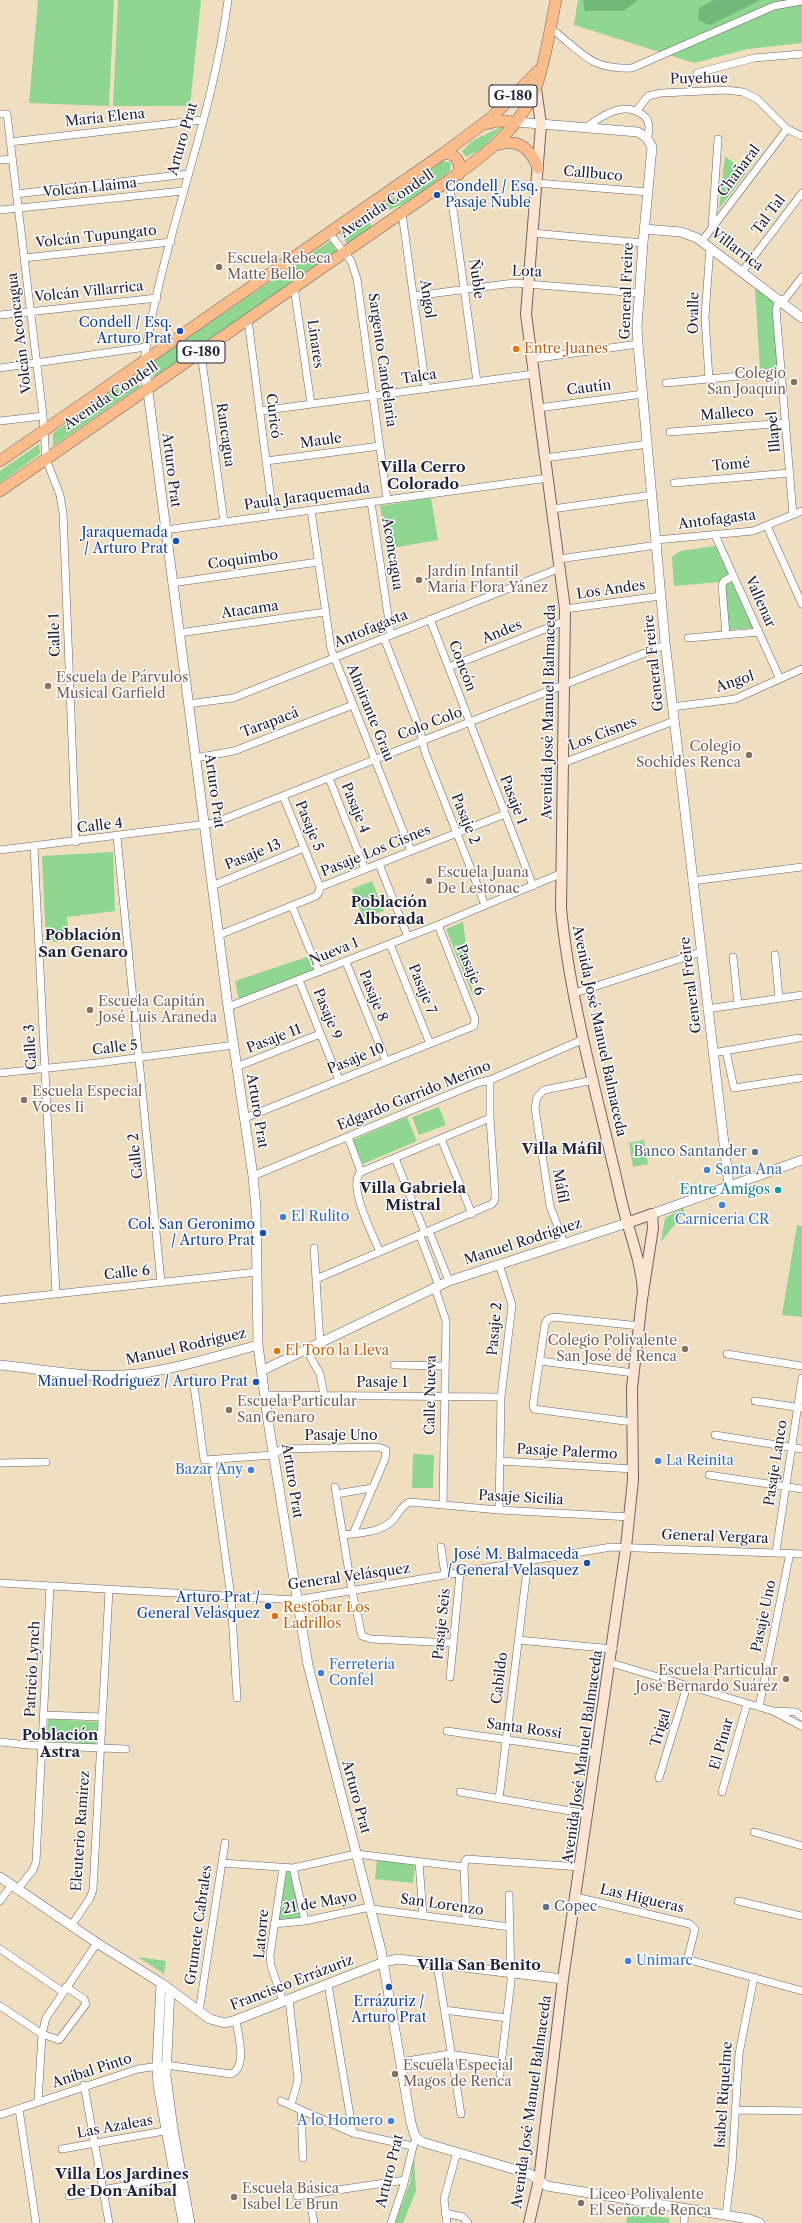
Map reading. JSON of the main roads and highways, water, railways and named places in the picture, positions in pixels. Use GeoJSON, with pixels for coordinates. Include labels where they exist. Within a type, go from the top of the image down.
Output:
{"type":"FeatureCollection","features":[{"type":"Feature","properties":{"kind":"main road","name":"G-180"},"geometry":{"type":"LineString","coordinates":[[536,88],[556,0]]}},
{"type":"Feature","properties":{"kind":"main road","name":"G-180"},"geometry":{"type":"LineString","coordinates":[[482,125],[531,80],[542,64]]}},
{"type":"Feature","properties":{"kind":"main road","name":"Avenida Condell"},"geometry":{"type":"LineString","coordinates":[[0,490],[459,174],[496,146],[516,122],[536,88]]}},
{"type":"Feature","properties":{"kind":"main road","name":"Avenida José Manuel Balmaceda"},"geometry":{"type":"LineString","coordinates":[[536,88],[541,125],[527,284],[526,314],[565,610],[565,685],[560,874],[563,928],[584,1039],[627,1223],[640,1266],[643,1294]]}},
{"type":"Feature","properties":{"kind":"main road"},"geometry":{"type":"LineString","coordinates":[[482,125],[497,121],[516,122]]}},
{"type":"Feature","properties":{"kind":"main road","name":"Avenida Condell"},"geometry":{"type":"LineString","coordinates":[[0,461],[444,153],[482,125]]}},
{"type":"Feature","properties":{"kind":"main road"},"geometry":{"type":"LineString","coordinates":[[496,146],[509,142],[521,144],[531,153],[538,168]]}},
{"type":"Feature","properties":{"kind":"main road"},"geometry":{"type":"LineString","coordinates":[[444,153],[452,154],[458,160],[460,166],[459,174]]}},
{"type":"Feature","properties":{"kind":"main road","name":"Avenida José Manuel Balmaceda"},"geometry":{"type":"LineString","coordinates":[[529,2223],[539,2180],[563,1979],[611,1663],[630,1517],[633,1469],[632,1422],[634,1373],[643,1294],[653,1228],[652,1214]]}},
{"type":"Feature","properties":{"kind":"main road","name":"Manuel Rodríguez"},"geometry":{"type":"LineString","coordinates":[[627,1223],[652,1214]]}},
{"type":"Feature","properties":{"kind":"place","name":"Condell / Esq. Pasaje Ñuble"},"geometry":{"type":"Point","coordinates":[437,195]}},
{"type":"Feature","properties":{"kind":"place","name":"Escuela Rebeca Matte Bello"},"geometry":{"type":"Point","coordinates":[219,267]}},
{"type":"Feature","properties":{"kind":"place","name":"Condell / Esq. Arturo Prat"},"geometry":{"type":"Point","coordinates":[180,331]}},
{"type":"Feature","properties":{"kind":"place","name":"Entre Juanes"},"geometry":{"type":"Point","coordinates":[516,349]}},
{"type":"Feature","properties":{"kind":"place","name":"Colegio San Joaquín"},"geometry":{"type":"Point","coordinates":[794,382]}},
{"type":"Feature","properties":{"kind":"place","name":"Jaraquemada / Arturo Prat"},"geometry":{"type":"Point","coordinates":[176,541]}},
{"type":"Feature","properties":{"kind":"place","name":"Jardín Infantil María Flora Yánez"},"geometry":{"type":"Point","coordinates":[419,580]}},
{"type":"Feature","properties":{"kind":"place","name":"Escuela de Párvulos Musical Garfield"},"geometry":{"type":"Point","coordinates":[48,686]}},
{"type":"Feature","properties":{"kind":"place","name":"Colegio Sochides Renca"},"geometry":{"type":"Point","coordinates":[749,755]}},
{"type":"Feature","properties":{"kind":"place","name":"Escuela Juana De Lestonac"},"geometry":{"type":"Point","coordinates":[429,881]}},
{"type":"Feature","properties":{"kind":"place","name":"Escuela Capitán José Luis Araneda"},"geometry":{"type":"Point","coordinates":[90,1010]}},
{"type":"Feature","properties":{"kind":"place","name":"Escuela Especial Voces Ii"},"geometry":{"type":"Point","coordinates":[24,1100]}},
{"type":"Feature","properties":{"kind":"place","name":"Banco Santander"},"geometry":{"type":"Point","coordinates":[755,1152]}},
{"type":"Feature","properties":{"kind":"place","name":"Santa Ana"},"geometry":{"type":"Point","coordinates":[707,1170]}},
{"type":"Feature","properties":{"kind":"place","name":"Entre Amigos"},"geometry":{"type":"Point","coordinates":[778,1190]}},
{"type":"Feature","properties":{"kind":"place","name":"Carnicería CR"},"geometry":{"type":"Point","coordinates":[722,1205]}},
{"type":"Feature","properties":{"kind":"place","name":"El Rulito"},"geometry":{"type":"Point","coordinates":[283,1217]}},
{"type":"Feature","properties":{"kind":"place","name":"Col. San Geronimo / Arturo Prat"},"geometry":{"type":"Point","coordinates":[263,1233]}},
{"type":"Feature","properties":{"kind":"place","name":"Colegio Polivalente San José de Renca"},"geometry":{"type":"Point","coordinates":[685,1349]}},
{"type":"Feature","properties":{"kind":"place","name":"El Toro la Lleva"},"geometry":{"type":"Point","coordinates":[277,1351]}},
{"type":"Feature","properties":{"kind":"place","name":"Manuel Rodríguez / Arturo Prat"},"geometry":{"type":"Point","coordinates":[256,1382]}},
{"type":"Feature","properties":{"kind":"place","name":"Escuela Particular San Genaro"},"geometry":{"type":"Point","coordinates":[229,1410]}},
{"type":"Feature","properties":{"kind":"place","name":"La Reinita"},"geometry":{"type":"Point","coordinates":[658,1461]}},
{"type":"Feature","properties":{"kind":"place","name":"Bazar Any"},"geometry":{"type":"Point","coordinates":[251,1470]}},
{"type":"Feature","properties":{"kind":"place","name":"José M. Balmaceda / General Velasquez"},"geometry":{"type":"Point","coordinates":[587,1563]}},
{"type":"Feature","properties":{"kind":"place","name":"Arturo Prat / General Velásquez"},"geometry":{"type":"Point","coordinates":[268,1606]}},
{"type":"Feature","properties":{"kind":"place","name":"Restobar Los Ladrillos"},"geometry":{"type":"Point","coordinates":[275,1616]}},
{"type":"Feature","properties":{"kind":"place","name":"Ferretería Confel"},"geometry":{"type":"Point","coordinates":[321,1673]}},
{"type":"Feature","properties":{"kind":"place","name":"Escuela Particular José Bernardo Suárez"},"geometry":{"type":"Point","coordinates":[786,1679]}},
{"type":"Feature","properties":{"kind":"place","name":"Copec"},"geometry":{"type":"Point","coordinates":[546,1907]}},
{"type":"Feature","properties":{"kind":"place","name":"Unimarc"},"geometry":{"type":"Point","coordinates":[628,1961]}},
{"type":"Feature","properties":{"kind":"place","name":"Errázuriz / Arturo Prat"},"geometry":{"type":"Point","coordinates":[389,1987]}},
{"type":"Feature","properties":{"kind":"place","name":"Escuela Especial Magos de Renca"},"geometry":{"type":"Point","coordinates":[395,2074]}},
{"type":"Feature","properties":{"kind":"place","name":"A lo Homero"},"geometry":{"type":"Point","coordinates":[391,2121]}},
{"type":"Feature","properties":{"kind":"place","name":"Escuela Básica Isabel Le Brun"},"geometry":{"type":"Point","coordinates":[234,2197]}},
{"type":"Feature","properties":{"kind":"place","name":"Liceo Polivalente El Señor de Renca"},"geometry":{"type":"Point","coordinates":[581,2203]}},
{"type":"Feature","properties":{"kind":"district","name":"Villa Cerro Colorado"},"geometry":{"type":"Point","coordinates":[423,476]}},
{"type":"Feature","properties":{"kind":"district","name":"Población Alborada"},"geometry":{"type":"Point","coordinates":[389,912]}},
{"type":"Feature","properties":{"kind":"district","name":"Población San Genaro"},"geometry":{"type":"Point","coordinates":[83,944]}},
{"type":"Feature","properties":{"kind":"district","name":"Villa Máfil"},"geometry":{"type":"Point","coordinates":[562,1150]}},
{"type":"Feature","properties":{"kind":"district","name":"Villa Gabriela Mistral"},"geometry":{"type":"Point","coordinates":[413,1198]}},
{"type":"Feature","properties":{"kind":"district","name":"Población Astra"},"geometry":{"type":"Point","coordinates":[60,1744]}},
{"type":"Feature","properties":{"kind":"district","name":"Villa San Benito"},"geometry":{"type":"Point","coordinates":[479,1966]}},
{"type":"Feature","properties":{"kind":"district","name":"Villa Los Jardines de Don Aníbal"},"geometry":{"type":"Point","coordinates":[122,2184]}}]}
